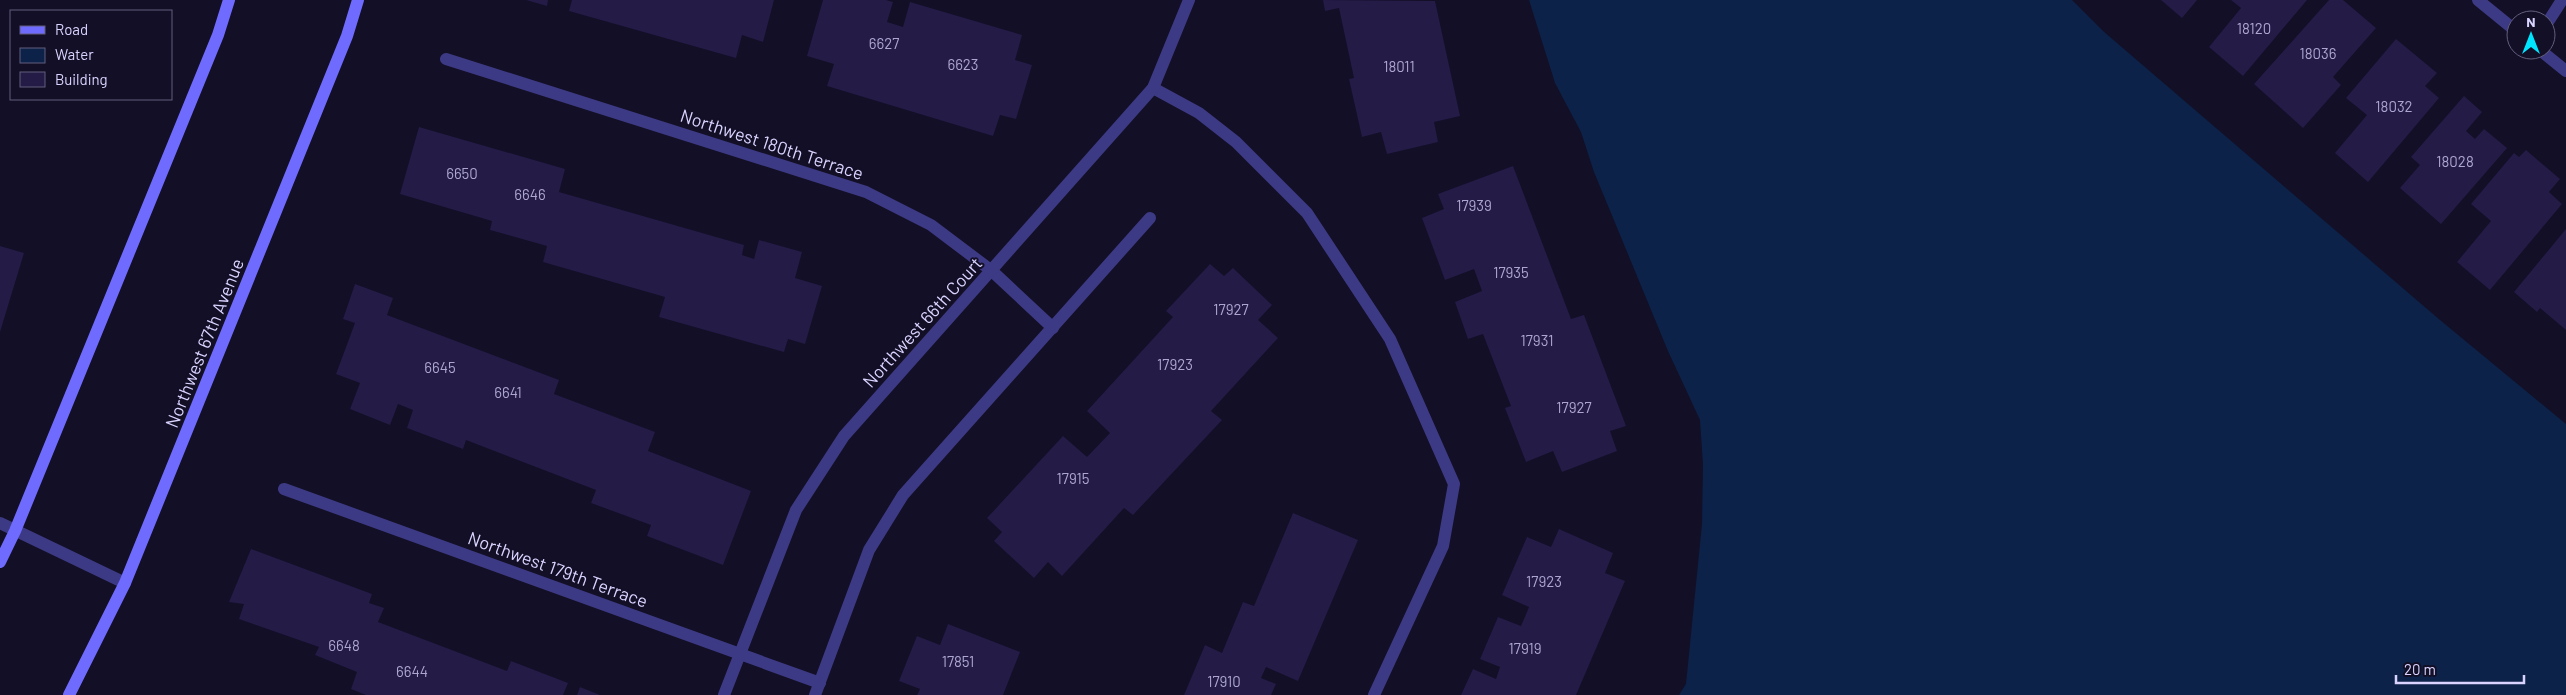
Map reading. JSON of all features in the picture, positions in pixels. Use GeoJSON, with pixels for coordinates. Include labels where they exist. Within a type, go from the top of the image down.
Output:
{"type":"FeatureCollection","features":[{"type":"Feature","properties":{"kind":"main road"},"geometry":{"type":"LineString","coordinates":[[0,562],[15,531],[218,35],[230,0]]}},
{"type":"Feature","properties":{"kind":"main road","name":"Northwest 67th Avenue"},"geometry":{"type":"LineString","coordinates":[[70,695],[125,583],[347,36],[358,0]]}},
{"type":"Feature","properties":{"kind":"street","name":"Northwest 66th Court"},"geometry":{"type":"LineString","coordinates":[[724,695],[796,510],[844,436],[1153,88],[1189,0]]}},
{"type":"Feature","properties":{"kind":"street"},"geometry":{"type":"LineString","coordinates":[[2478,0],[2506,23]]}},
{"type":"Feature","properties":{"kind":"street","name":"Northwest 180th Terrace"},"geometry":{"type":"LineString","coordinates":[[446,59],[866,192],[931,225],[992,271],[1053,328]]}},
{"type":"Feature","properties":{"kind":"street"},"geometry":{"type":"LineString","coordinates":[[2552,60],[2566,71]]}},
{"type":"Feature","properties":{"kind":"street"},"geometry":{"type":"LineString","coordinates":[[1153,88],[1199,113],[1236,142],[1307,213],[1390,339],[1454,484],[1443,546],[1374,695]]}},
{"type":"Feature","properties":{"kind":"street"},"geometry":{"type":"LineString","coordinates":[[817,689],[869,550],[903,495],[1150,218]]}},
{"type":"Feature","properties":{"kind":"street","name":"Northwest 179th Terrace"},"geometry":{"type":"LineString","coordinates":[[284,488],[739,653],[817,689]]}},
{"type":"Feature","properties":{"kind":"street"},"geometry":{"type":"LineString","coordinates":[[0,524],[125,583]]}},
{"type":"Feature","properties":{"kind":"water"},"geometry":{"type":"Polygon","coordinates":[[[1529,0],[2072,0],[2103,31],[2440,320],[2566,424],[2566,695],[1679,695],[1686,684],[1702,524],[1703,465],[1700,420],[1668,351],[1594,172],[1581,132],[1555,83],[1529,0]]]}},
{"type":"Feature","properties":{"kind":"building"},"geometry":{"type":"Polygon","coordinates":[[[526,0],[548,0],[547,6],[526,0]]]}},
{"type":"Feature","properties":{"kind":"building"},"geometry":{"type":"Polygon","coordinates":[[[572,0],[774,0],[763,42],[742,35],[736,58],[569,11],[572,0]]]}},
{"type":"Feature","properties":{"kind":"building"},"geometry":{"type":"Polygon","coordinates":[[[823,0],[886,0],[893,2],[887,22],[903,27],[910,2],[1022,35],[1015,60],[1032,65],[1016,119],[1000,115],[993,136],[827,86],[834,64],[807,56],[823,0]]]}},
{"type":"Feature","properties":{"kind":"building"},"geometry":{"type":"Polygon","coordinates":[[[1323,0],[1435,1],[1460,116],[1434,122],[1438,142],[1387,154],[1381,132],[1362,137],[1349,79],[1354,78],[1339,8],[1325,11],[1323,0]]]}},
{"type":"Feature","properties":{"kind":"building"},"geometry":{"type":"Polygon","coordinates":[[[2161,0],[2197,0],[2182,18],[2161,0]]]}},
{"type":"Feature","properties":{"kind":"building"},"geometry":{"type":"Polygon","coordinates":[[[2231,0],[2307,0],[2243,76],[2209,47],[2241,8],[2231,0]]]}},
{"type":"Feature","properties":{"kind":"building"},"geometry":{"type":"Polygon","coordinates":[[[2329,0],[2343,0],[2376,28],[2333,77],[2341,85],[2303,128],[2254,84],[2329,0]]]}},
{"type":"Feature","properties":{"kind":"building"},"geometry":{"type":"Polygon","coordinates":[[[2396,39],[2437,73],[2425,86],[2439,98],[2368,182],[2335,153],[2367,115],[2346,98],[2396,39]]]}},
{"type":"Feature","properties":{"kind":"building"},"geometry":{"type":"Polygon","coordinates":[[[2464,96],[2482,112],[2466,131],[2475,139],[2484,129],[2507,148],[2441,224],[2400,188],[2420,165],[2411,157],[2464,96]]]}},
{"type":"Feature","properties":{"kind":"building"},"geometry":{"type":"Polygon","coordinates":[[[419,127],[565,169],[559,192],[744,245],[742,255],[754,259],[759,240],[802,252],[795,278],[822,286],[805,344],[788,339],[784,352],[659,317],[665,297],[543,262],[547,246],[490,230],[492,221],[400,194],[419,127]]]}},
{"type":"Feature","properties":{"kind":"building"},"geometry":{"type":"Polygon","coordinates":[[[2526,150],[2560,179],[2549,192],[2562,204],[2490,290],[2457,262],[2491,221],[2471,204],[2514,153],[2519,157],[2526,150]]]}},
{"type":"Feature","properties":{"kind":"building"},"geometry":{"type":"Polygon","coordinates":[[[1513,166],[1571,319],[1584,315],[1626,426],[1610,431],[1617,451],[1562,472],[1553,451],[1526,462],[1505,408],[1511,406],[1483,334],[1468,339],[1455,302],[1482,291],[1474,269],[1445,280],[1422,218],[1444,209],[1438,194],[1513,166]]]}},
{"type":"Feature","properties":{"kind":"building"},"geometry":{"type":"Polygon","coordinates":[[[2566,229],[2566,330],[2540,308],[2537,312],[2514,292],[2566,229]]]}},
{"type":"Feature","properties":{"kind":"building"},"geometry":{"type":"Polygon","coordinates":[[[0,246],[24,253],[0,332],[0,246]]]}},
{"type":"Feature","properties":{"kind":"building"},"geometry":{"type":"Polygon","coordinates":[[[1210,264],[1224,276],[1233,268],[1272,305],[1258,320],[1278,338],[1211,411],[1222,420],[1133,515],[1124,508],[1062,576],[1048,562],[1034,578],[994,541],[1002,532],[987,518],[1063,436],[1087,457],[1110,433],[1087,411],[1173,317],[1166,311],[1210,264]]]}},
{"type":"Feature","properties":{"kind":"building"},"geometry":{"type":"Polygon","coordinates":[[[355,284],[393,298],[387,315],[559,380],[554,394],[655,432],[648,451],[751,491],[723,565],[647,536],[651,525],[591,503],[596,490],[466,440],[463,449],[407,428],[413,410],[398,404],[390,425],[350,409],[360,383],[336,374],[355,323],[343,319],[355,284]]]}},
{"type":"Feature","properties":{"kind":"building"},"geometry":{"type":"Polygon","coordinates":[[[1293,513],[1358,540],[1298,681],[1266,667],[1261,678],[1276,684],[1271,695],[1184,695],[1205,645],[1222,653],[1243,602],[1254,606],[1293,513]]]}},
{"type":"Feature","properties":{"kind":"building"},"geometry":{"type":"Polygon","coordinates":[[[1559,529],[1613,553],[1605,573],[1625,581],[1576,695],[1461,695],[1473,669],[1496,679],[1500,667],[1480,659],[1498,617],[1521,626],[1529,607],[1502,595],[1527,537],[1551,547],[1559,529]]]}},
{"type":"Feature","properties":{"kind":"building"},"geometry":{"type":"Polygon","coordinates":[[[251,549],[372,594],[369,603],[384,608],[378,622],[507,671],[511,661],[568,683],[563,695],[366,695],[351,689],[357,672],[315,655],[319,647],[239,619],[244,604],[229,602],[251,549]]]}},
{"type":"Feature","properties":{"kind":"building"},"geometry":{"type":"Polygon","coordinates":[[[948,624],[1020,652],[1003,695],[917,695],[920,689],[899,681],[917,636],[940,645],[948,624]]]}},
{"type":"Feature","properties":{"kind":"building"},"geometry":{"type":"Polygon","coordinates":[[[580,687],[600,695],[577,695],[580,687]]]}}]}
